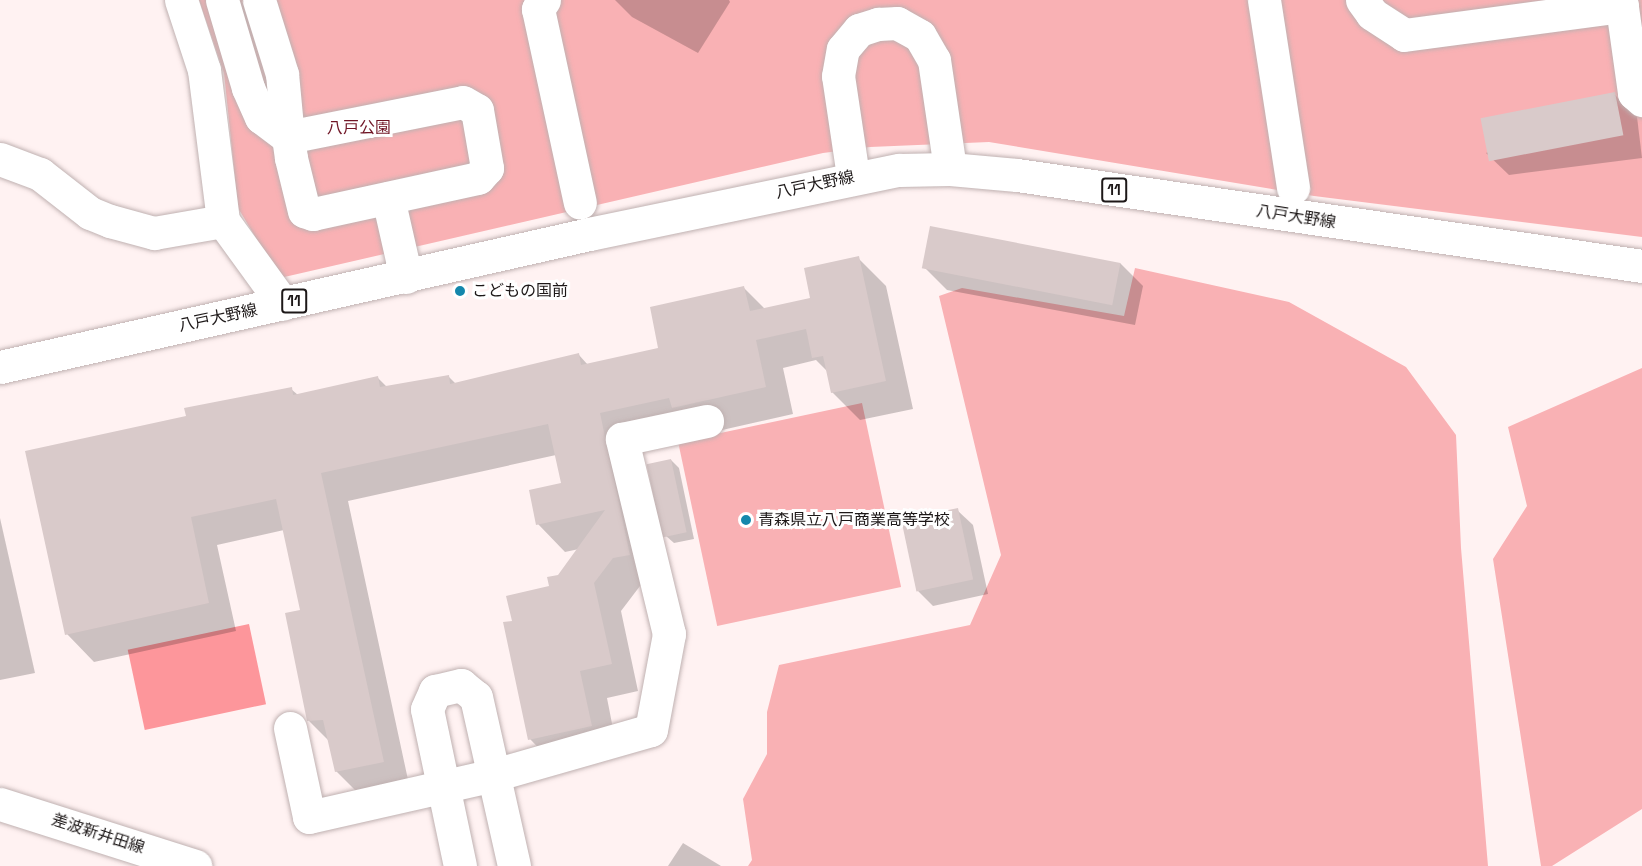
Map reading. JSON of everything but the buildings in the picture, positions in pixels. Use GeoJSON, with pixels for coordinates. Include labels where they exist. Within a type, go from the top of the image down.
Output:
{"type":"FeatureCollection","features":[{"type":"Feature","properties":{"kind":"main road"},"geometry":{"type":"LineString","coordinates":[[181,0],[204,70],[223,221],[283,304]]}},
{"type":"Feature","properties":{"kind":"main road"},"geometry":{"type":"LineString","coordinates":[[222,0],[248,88],[261,117],[288,136],[463,102],[477,110],[487,168],[478,178],[313,214],[304,211],[288,136],[282,74],[259,0]]}},
{"type":"Feature","properties":{"kind":"main road"},"geometry":{"type":"LineString","coordinates":[[1264,0],[1293,188]]}},
{"type":"Feature","properties":{"kind":"main road"},"geometry":{"type":"LineString","coordinates":[[1362,0],[1372,14],[1404,35],[1621,3],[1634,93],[1642,100]]}},
{"type":"Feature","properties":{"kind":"main road"},"geometry":{"type":"LineString","coordinates":[[534,3],[580,202]]}},
{"type":"Feature","properties":{"kind":"main road"},"geometry":{"type":"LineString","coordinates":[[853,176],[838,76],[843,49],[859,30],[878,24],[897,23],[920,36],[934,60],[950,169]]}},
{"type":"Feature","properties":{"kind":"main road"},"geometry":{"type":"LineString","coordinates":[[0,159],[40,174],[90,213],[110,221],[154,233],[223,221]]}},
{"type":"Feature","properties":{"kind":"main road","name":"八戸大野線"},"geometry":{"type":"LineString","coordinates":[[0,367],[853,176],[950,169],[1017,175],[1642,266]]}},
{"type":"Feature","properties":{"kind":"main road"},"geometry":{"type":"LineString","coordinates":[[388,198],[406,277]]}},
{"type":"Feature","properties":{"kind":"main road"},"geometry":{"type":"LineString","coordinates":[[290,728],[309,817],[444,788],[651,730],[669,634],[622,439],[708,421]]}},
{"type":"Feature","properties":{"kind":"main road"},"geometry":{"type":"LineString","coordinates":[[460,866],[427,709],[435,691],[461,685],[476,697],[514,866]]}},
{"type":"Feature","properties":{"kind":"main road","name":"差波新井田線"},"geometry":{"type":"LineString","coordinates":[[0,804],[195,866]]}},
{"type":"Feature","properties":{"kind":"green space","name":"八戸公園"},"geometry":{"type":"Polygon","coordinates":[[[199,0],[1642,0],[1642,237],[1314,196],[989,142],[870,147],[823,153],[280,278],[238,208],[224,73],[199,0]]]}},
{"type":"Feature","properties":{"kind":"green space"},"geometry":{"type":"Polygon","coordinates":[[[1135,268],[1289,302],[1406,367],[1456,435],[1461,548],[1488,866],[748,866],[752,860],[743,799],[767,754],[767,712],[779,665],[970,625],[1001,555],[939,296],[962,288],[1124,316],[1135,268]]]}},
{"type":"Feature","properties":{"kind":"green space"},"geometry":{"type":"Polygon","coordinates":[[[1642,368],[1642,809],[1552,866],[1541,866],[1493,559],[1527,506],[1508,427],[1642,368]]]}},
{"type":"Feature","properties":{"kind":"green space"},"geometry":{"type":"Polygon","coordinates":[[[862,403],[901,587],[717,626],[678,442],[862,403]]]}},
{"type":"Feature","properties":{"kind":"shaded area"},"geometry":{"type":"Polygon","coordinates":[[[249,624],[266,704],[145,730],[128,650],[249,624]]]}},
{"type":"Feature","properties":{"kind":"place","name":"こどもの国前"},"geometry":{"type":"Point","coordinates":[460,291]}},
{"type":"Feature","properties":{"kind":"place","name":"青森県立八戸商業高等学校"},"geometry":{"type":"Point","coordinates":[746,520]}}]}
